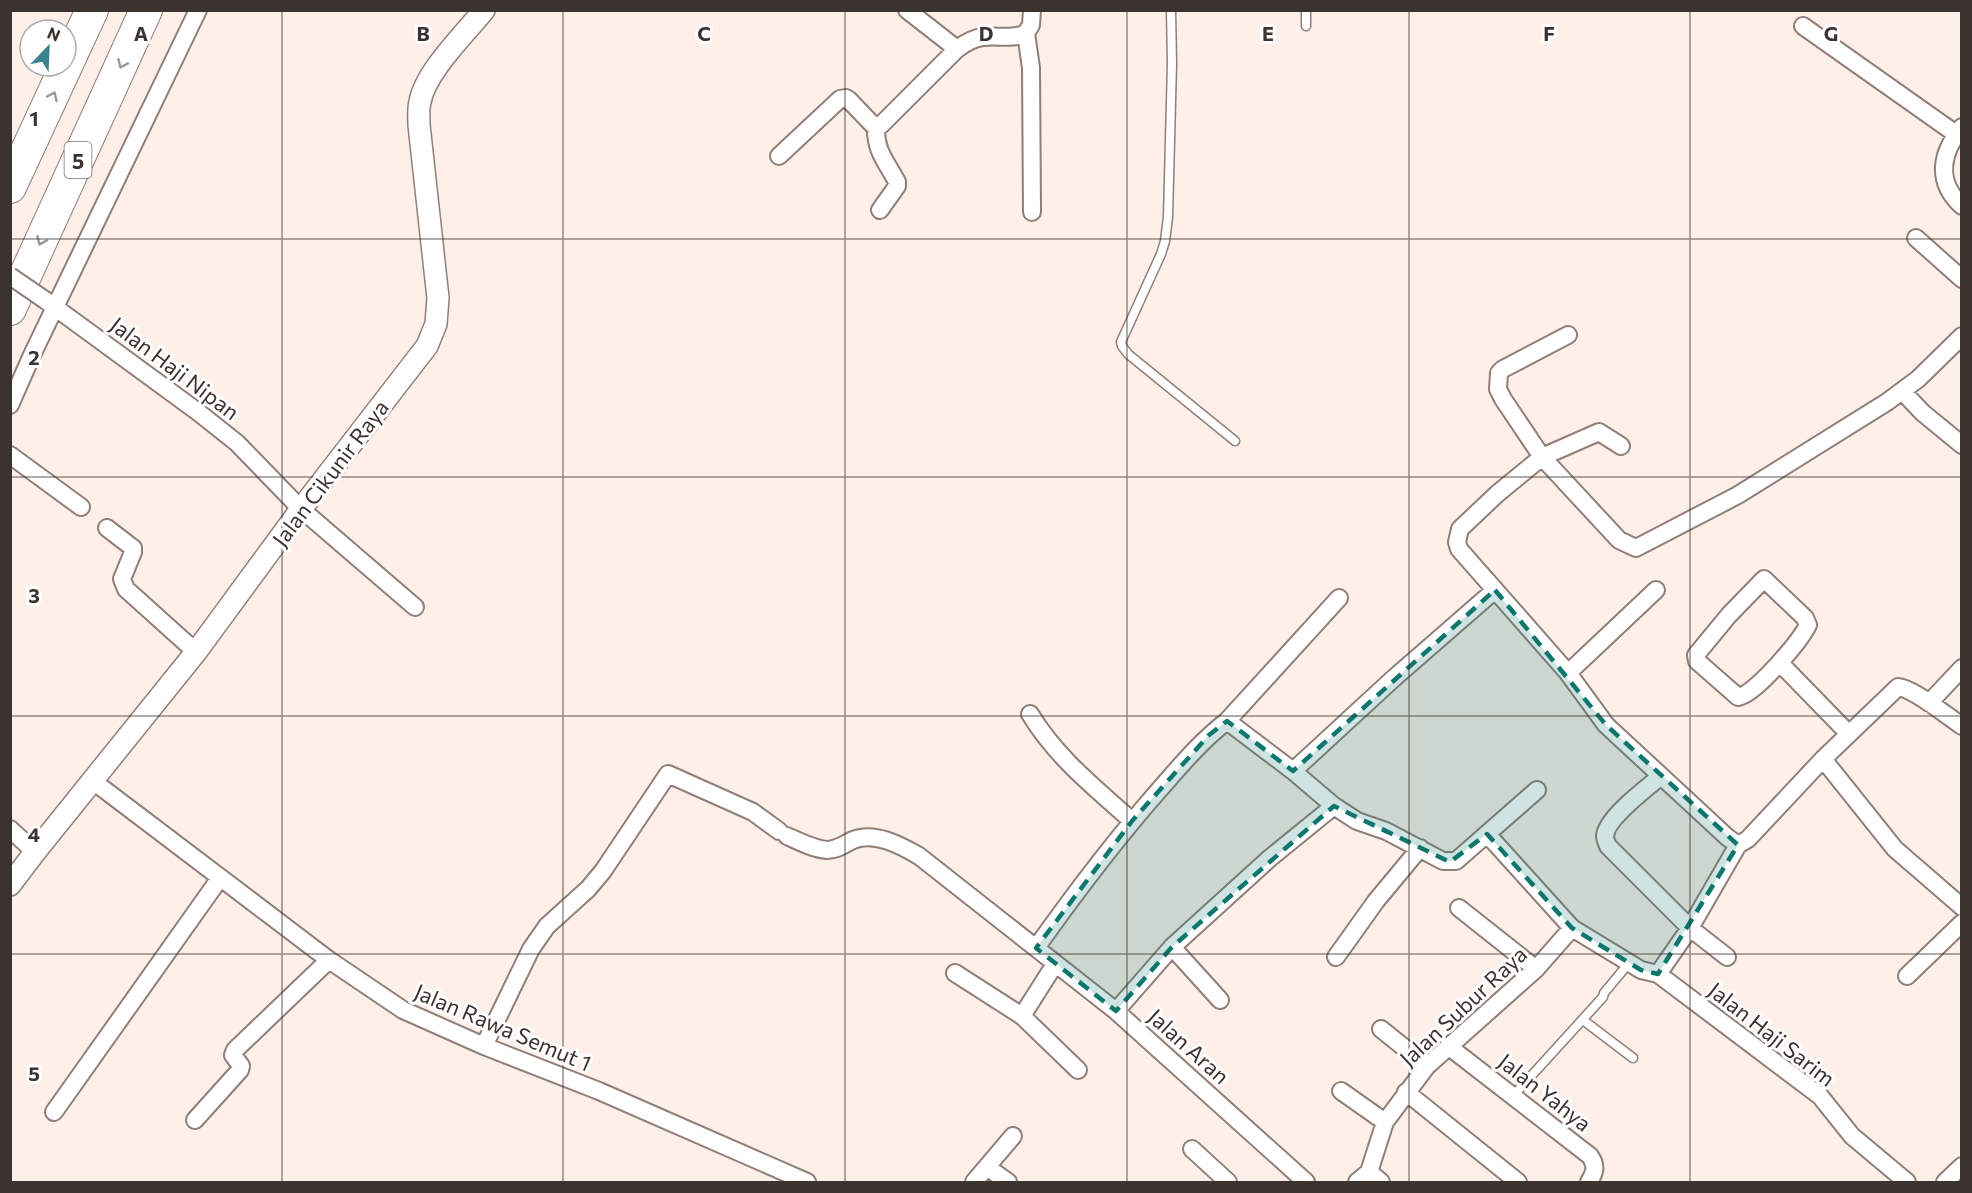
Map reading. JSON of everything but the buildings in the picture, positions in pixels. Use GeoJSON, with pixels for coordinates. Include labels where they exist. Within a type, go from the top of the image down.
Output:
{"type":"FeatureCollection","features":[{"type":"Feature","properties":{"kind":"highway","name":"5"},"geometry":{"type":"LineString","coordinates":[[10,187],[92,10]]}},
{"type":"Feature","properties":{"kind":"highway","name":"5"},"geometry":{"type":"LineString","coordinates":[[10,309],[146,10]]}},
{"type":"Feature","properties":{"kind":"street"},"geometry":{"type":"LineString","coordinates":[[10,405],[32,355],[50,304],[198,10]]}},
{"type":"Feature","properties":{"kind":"street","name":"Jalan Cikunir Raya"},"geometry":{"type":"LineString","coordinates":[[10,885],[196,652],[301,509],[427,346],[436,324],[438,298],[418,125],[420,101],[426,82],[484,10]]}},
{"type":"Feature","properties":{"kind":"street"},"geometry":{"type":"LineString","coordinates":[[907,10],[957,49]]}},
{"type":"Feature","properties":{"kind":"street"},"geometry":{"type":"LineString","coordinates":[[876,126],[883,123],[966,42],[982,37],[1019,36],[1026,33],[1031,25],[1032,10]]}},
{"type":"Feature","properties":{"kind":"street"},"geometry":{"type":"LineString","coordinates":[[1803,26],[1959,131],[1945,154],[1943,171],[1947,186],[1955,200],[1962,206]]}},
{"type":"Feature","properties":{"kind":"street"},"geometry":{"type":"LineString","coordinates":[[1026,33],[1031,68],[1032,212]]}},
{"type":"Feature","properties":{"kind":"street"},"geometry":{"type":"LineString","coordinates":[[779,156],[840,99],[849,100],[876,126]]}},
{"type":"Feature","properties":{"kind":"street"},"geometry":{"type":"LineString","coordinates":[[876,126],[875,138],[878,149],[897,182],[897,186],[880,210]]}},
{"type":"Feature","properties":{"kind":"street"},"geometry":{"type":"LineString","coordinates":[[1916,238],[1962,279]]}},
{"type":"Feature","properties":{"kind":"street","name":"Jalan Haji Nipan"},"geometry":{"type":"LineString","coordinates":[[10,276],[229,437],[301,509],[414,607]]}},
{"type":"Feature","properties":{"kind":"street"},"geometry":{"type":"LineString","coordinates":[[1568,336],[1503,369],[1499,374],[1498,389],[1542,457],[1619,540],[1636,548],[1738,495],[1857,422],[1918,379],[1962,336]]}},
{"type":"Feature","properties":{"kind":"street"},"geometry":{"type":"LineString","coordinates":[[1902,391],[1923,413],[1962,445]]}},
{"type":"Feature","properties":{"kind":"street"},"geometry":{"type":"LineString","coordinates":[[1621,446],[1599,432],[1542,457],[1466,523],[1458,535],[1459,549],[1568,673],[1606,724],[1738,845]]}},
{"type":"Feature","properties":{"kind":"street"},"geometry":{"type":"LineString","coordinates":[[10,455],[81,507]]}},
{"type":"Feature","properties":{"kind":"street"},"geometry":{"type":"LineString","coordinates":[[107,528],[133,548],[123,579],[126,589],[196,652]]}},
{"type":"Feature","properties":{"kind":"street"},"geometry":{"type":"LineString","coordinates":[[1764,579],[1808,622],[1807,628],[1780,663],[1746,696],[1738,697],[1696,659],[1698,650],[1764,579]]}},
{"type":"Feature","properties":{"kind":"street"},"geometry":{"type":"LineString","coordinates":[[1293,771],[1495,590]]}},
{"type":"Feature","properties":{"kind":"street"},"geometry":{"type":"LineString","coordinates":[[1568,673],[1656,590]]}},
{"type":"Feature","properties":{"kind":"street"},"geometry":{"type":"LineString","coordinates":[[1036,948],[1132,820],[1209,735],[1227,722],[1339,598]]}},
{"type":"Feature","properties":{"kind":"street"},"geometry":{"type":"LineString","coordinates":[[1780,663],[1849,734]]}},
{"type":"Feature","properties":{"kind":"street"},"geometry":{"type":"LineString","coordinates":[[1929,703],[1962,668]]}},
{"type":"Feature","properties":{"kind":"street"},"geometry":{"type":"LineString","coordinates":[[1658,974],[1690,928],[1738,845],[1748,839],[1822,759],[1898,687],[1905,688],[1962,726]]}},
{"type":"Feature","properties":{"kind":"street"},"geometry":{"type":"LineString","coordinates":[[1030,714],[1044,737],[1064,760],[1132,820]]}},
{"type":"Feature","properties":{"kind":"street"},"geometry":{"type":"LineString","coordinates":[[1227,722],[1357,821],[1386,831],[1443,861],[1456,861],[1537,790]]}},
{"type":"Feature","properties":{"kind":"street"},"geometry":{"type":"LineString","coordinates":[[1822,759],[1895,849],[1962,907]]}},
{"type":"Feature","properties":{"kind":"street","name":"Jalan Aran"},"geometry":{"type":"LineString","coordinates":[[484,1046],[540,935],[588,889],[603,871],[668,774],[753,812],[783,834],[826,850],[835,849],[864,837],[873,837],[902,847],[929,863],[1116,1011],[1306,1182]]}},
{"type":"Feature","properties":{"kind":"street"},"geometry":{"type":"LineString","coordinates":[[1661,776],[1626,805],[1609,826],[1605,836],[1608,846],[1690,928],[1727,957]]}},
{"type":"Feature","properties":{"kind":"street","name":"Jalan Rawa Semut 1"},"geometry":{"type":"LineString","coordinates":[[93,781],[328,960],[403,1010],[484,1046],[599,1091],[807,1182]]}},
{"type":"Feature","properties":{"kind":"street"},"geometry":{"type":"LineString","coordinates":[[1116,1011],[1172,947],[1270,858],[1335,806]]}},
{"type":"Feature","properties":{"kind":"street"},"geometry":{"type":"LineString","coordinates":[[10,829],[35,852]]}},
{"type":"Feature","properties":{"kind":"street","name":"Jalan Haji Sarim"},"geometry":{"type":"LineString","coordinates":[[1487,834],[1572,928],[1641,970],[1658,974],[1820,1096],[1852,1136],[1907,1182]]}},
{"type":"Feature","properties":{"kind":"street"},"geometry":{"type":"LineString","coordinates":[[1336,957],[1420,848]]}},
{"type":"Feature","properties":{"kind":"street"},"geometry":{"type":"LineString","coordinates":[[54,1112],[220,878]]}},
{"type":"Feature","properties":{"kind":"street"},"geometry":{"type":"LineString","coordinates":[[1459,908],[1536,969]]}},
{"type":"Feature","properties":{"kind":"street"},"geometry":{"type":"LineString","coordinates":[[1907,976],[1962,923]]}},
{"type":"Feature","properties":{"kind":"street","name":"Jalan Subur Raya"},"geometry":{"type":"LineString","coordinates":[[1369,1179],[1385,1122],[1427,1066],[1536,969],[1572,928]]}},
{"type":"Feature","properties":{"kind":"street"},"geometry":{"type":"LineString","coordinates":[[1172,947],[1220,1000]]}},
{"type":"Feature","properties":{"kind":"street"},"geometry":{"type":"LineString","coordinates":[[195,1120],[240,1070],[241,1066],[233,1055],[235,1050],[328,960]]}},
{"type":"Feature","properties":{"kind":"street"},"geometry":{"type":"LineString","coordinates":[[1022,1016],[1055,964]]}},
{"type":"Feature","properties":{"kind":"street"},"geometry":{"type":"LineString","coordinates":[[955,973],[1022,1016],[1078,1070]]}},
{"type":"Feature","properties":{"kind":"street"},"geometry":{"type":"LineString","coordinates":[[1381,1029],[1427,1066]]}},
{"type":"Feature","properties":{"kind":"street","name":"Jalan Yahya"},"geometry":{"type":"LineString","coordinates":[[1448,1046],[1590,1156],[1594,1162],[1595,1171],[1589,1182]]}},
{"type":"Feature","properties":{"kind":"street"},"geometry":{"type":"LineString","coordinates":[[1341,1091],[1385,1122]]}},
{"type":"Feature","properties":{"kind":"street"},"geometry":{"type":"LineString","coordinates":[[1406,1092],[1518,1182]]}},
{"type":"Feature","properties":{"kind":"street"},"geometry":{"type":"LineString","coordinates":[[974,1182],[1013,1136]]}},
{"type":"Feature","properties":{"kind":"street"},"geometry":{"type":"LineString","coordinates":[[1192,1149],[1228,1182]]}},
{"type":"Feature","properties":{"kind":"street"},"geometry":{"type":"LineString","coordinates":[[1945,1182],[1962,1166]]}},
{"type":"Feature","properties":{"kind":"street"},"geometry":{"type":"LineString","coordinates":[[987,1167],[1008,1182]]}},
{"type":"Feature","properties":{"kind":"lane"},"geometry":{"type":"LineString","coordinates":[[1171,10],[1172,63],[1168,217],[1165,241],[1120,342],[1128,354],[1235,441]]}},
{"type":"Feature","properties":{"kind":"lane"},"geometry":{"type":"LineString","coordinates":[[1305,10],[1306,26]]}},
{"type":"Feature","properties":{"kind":"lane"},"geometry":{"type":"LineString","coordinates":[[1513,1096],[1604,997],[1604,993],[1629,963]]}},
{"type":"Feature","properties":{"kind":"lane"},"geometry":{"type":"LineString","coordinates":[[1583,1020],[1633,1058]]}},
{"type":"Feature","properties":{"kind":"highlighted area"},"geometry":{"type":"Polygon","coordinates":[[[1495,590],[1606,725],[1738,845],[1658,974],[1641,970],[1572,928],[1487,834],[1450,862],[1334,806],[1172,947],[1116,1011],[1036,948],[1132,821],[1209,735],[1227,721],[1293,771],[1495,590]]]}}]}
